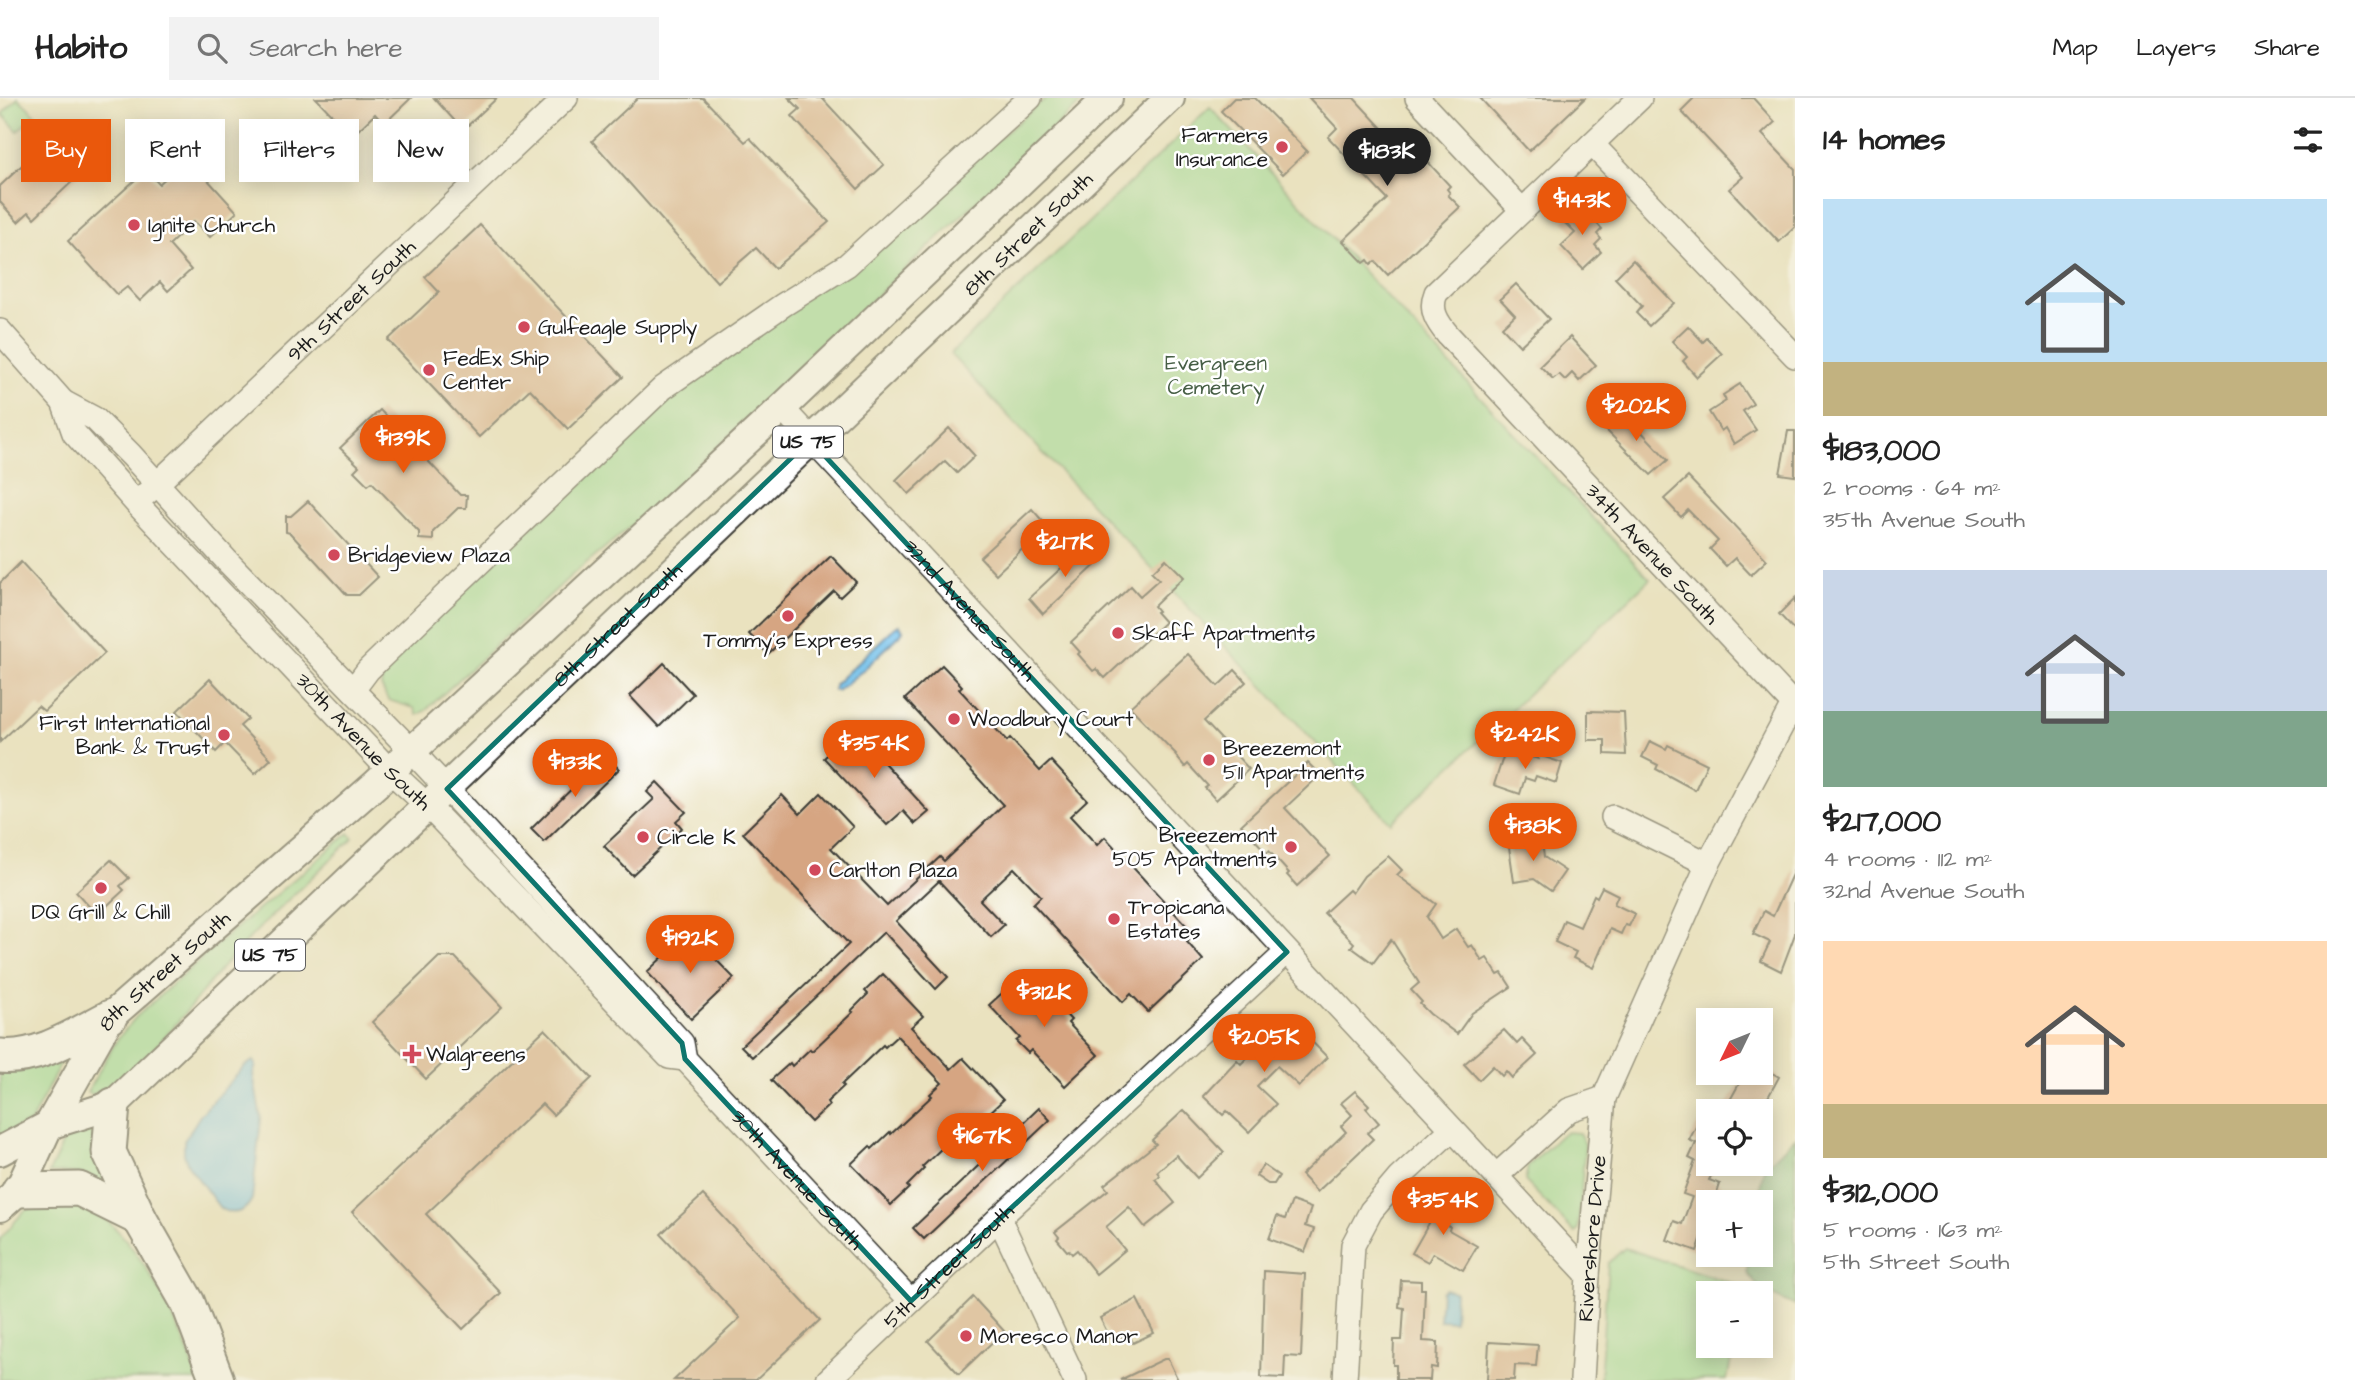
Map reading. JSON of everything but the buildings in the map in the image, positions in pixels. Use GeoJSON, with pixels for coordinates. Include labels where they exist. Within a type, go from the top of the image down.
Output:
{"type":"FeatureCollection","features":[{"type":"Feature","properties":{"kind":"highway"},"geometry":{"type":"LineString","coordinates":[[0,1056],[15,1058],[41,1051],[110,1017]]}},
{"type":"Feature","properties":{"kind":"highway"},"geometry":{"type":"LineString","coordinates":[[113,1105],[109,1152],[140,1219],[188,1303],[217,1380]]}},
{"type":"Feature","properties":{"kind":"highway"},"geometry":{"type":"LineString","coordinates":[[10,1198],[79,1189],[140,1219]]}},
{"type":"Feature","properties":{"kind":"main road","name":"8th Street South"},"geometry":{"type":"LineString","coordinates":[[10,1198],[110,1017],[412,751],[782,408],[1108,98]]}},
{"type":"Feature","properties":{"kind":"main road","name":"8th Street South"},"geometry":{"type":"LineString","coordinates":[[0,1151],[49,1125],[113,1105],[1170,98]]}},
{"type":"Feature","properties":{"kind":"street","name":"9th Street South"},"geometry":{"type":"LineString","coordinates":[[136,504],[566,98]]}},
{"type":"Feature","properties":{"kind":"street"},"geometry":{"type":"LineString","coordinates":[[353,690],[368,670],[405,633],[663,388],[783,305],[848,265],[1030,98]]}},
{"type":"Feature","properties":{"kind":"street"},"geometry":{"type":"LineString","coordinates":[[1417,98],[1522,210],[1640,98]]}},
{"type":"Feature","properties":{"kind":"street"},"geometry":{"type":"LineString","coordinates":[[1592,144],[1795,356]]}},
{"type":"Feature","properties":{"kind":"street","name":"34th Avenue South"},"geometry":{"type":"LineString","coordinates":[[1522,210],[1436,293],[1433,310],[1439,324],[1794,702]]}},
{"type":"Feature","properties":{"kind":"street","name":"30th Avenue South"},"geometry":{"type":"LineString","coordinates":[[0,331],[63,402],[75,433],[136,504],[390,771],[438,797]]}},
{"type":"Feature","properties":{"kind":"street","name":"30th Avenue South"},"geometry":{"type":"LineString","coordinates":[[63,402],[95,419],[228,562],[412,751],[438,797],[579,947],[682,1043],[685,1059],[911,1301]]}},
{"type":"Feature","properties":{"kind":"street","name":"32nd Avenue South"},"geometry":{"type":"LineString","coordinates":[[782,408],[1588,1275]]}},
{"type":"Feature","properties":{"kind":"street","name":"Rivershore Drive"},"geometry":{"type":"LineString","coordinates":[[1582,1380],[1588,1275],[1604,1098],[1708,864],[1794,702]]}},
{"type":"Feature","properties":{"kind":"street"},"geometry":{"type":"LineString","coordinates":[[1613,817],[1708,864]]}},
{"type":"Feature","properties":{"kind":"street","name":"5th Street South"},"geometry":{"type":"LineString","coordinates":[[828,1380],[1287,952]]}},
{"type":"Feature","properties":{"kind":"street"},"geometry":{"type":"LineString","coordinates":[[1496,1176],[1569,1110],[1604,1098]]}},
{"type":"Feature","properties":{"kind":"street"},"geometry":{"type":"LineString","coordinates":[[1345,1380],[1353,1245],[1371,1211],[1399,1178],[1452,1129]]}},
{"type":"Feature","properties":{"kind":"street"},"geometry":{"type":"LineString","coordinates":[[999,1218],[1075,1380]]}},
{"type":"Feature","properties":{"kind":"highlighted area"},"geometry":{"type":"Polygon","coordinates":[[[810,440],[1287,952],[911,1301],[685,1059],[682,1043],[447,789],[810,440]]]}},
{"type":"Feature","properties":{"kind":"green space"},"geometry":{"type":"Polygon","coordinates":[[[18,98],[35,114],[30,119],[21,119],[21,128],[18,131],[2,114],[18,98]]]}},
{"type":"Feature","properties":{"kind":"green space"},"geometry":{"type":"Polygon","coordinates":[[[1046,98],[1086,98],[693,470],[573,574],[425,711],[417,715],[414,708],[388,700],[381,686],[385,666],[663,400],[980,154],[1046,98]]]}},
{"type":"Feature","properties":{"kind":"green space","name":"Evergreen Cemetery"},"geometry":{"type":"Polygon","coordinates":[[[1210,107],[1650,579],[1391,823],[950,354],[1210,107]]]}},
{"type":"Feature","properties":{"kind":"green space"},"geometry":{"type":"Polygon","coordinates":[[[349,833],[353,838],[238,950],[154,1049],[115,1082],[92,1095],[87,1092],[118,1038],[136,1017],[216,945],[349,833]]]}},
{"type":"Feature","properties":{"kind":"green space"},"geometry":{"type":"Polygon","coordinates":[[[66,1052],[31,1122],[0,1136],[0,1067],[66,1052]]]}},
{"type":"Feature","properties":{"kind":"green space"},"geometry":{"type":"Polygon","coordinates":[[[93,1126],[93,1148],[108,1187],[94,1178],[80,1174],[49,1173],[66,1136],[93,1126]]]}},
{"type":"Feature","properties":{"kind":"green space"},"geometry":{"type":"Polygon","coordinates":[[[1567,1132],[1579,1133],[1585,1144],[1578,1230],[1575,1233],[1525,1181],[1528,1166],[1567,1132]]]}},
{"type":"Feature","properties":{"kind":"green space"},"geometry":{"type":"Polygon","coordinates":[[[1795,1137],[1795,1306],[1773,1296],[1773,1281],[1754,1281],[1747,1273],[1748,1267],[1773,1267],[1773,1190],[1759,1190],[1762,1176],[1773,1176],[1773,1159],[1795,1137]]]}},
{"type":"Feature","properties":{"kind":"green space"},"geometry":{"type":"Polygon","coordinates":[[[63,1200],[99,1214],[133,1250],[172,1315],[198,1380],[0,1380],[0,1239],[24,1211],[63,1200]]]}},
{"type":"Feature","properties":{"kind":"green space"},"geometry":{"type":"Polygon","coordinates":[[[1625,1248],[1726,1281],[1696,1281],[1696,1358],[1732,1358],[1727,1380],[1600,1380],[1608,1263],[1625,1248]]]}},
{"type":"Feature","properties":{"kind":"water"},"geometry":{"type":"Polygon","coordinates":[[[899,625],[903,630],[900,635],[862,671],[837,691],[834,690],[834,685],[899,625]]]}},
{"type":"Feature","properties":{"kind":"water"},"geometry":{"type":"Polygon","coordinates":[[[253,1061],[256,1066],[253,1074],[261,1119],[252,1199],[243,1210],[234,1213],[220,1208],[188,1165],[184,1154],[184,1141],[201,1114],[245,1066],[253,1061]]]}},
{"type":"Feature","properties":{"kind":"water"},"geometry":{"type":"Polygon","coordinates":[[[1444,1289],[1455,1292],[1454,1321],[1439,1320],[1441,1292],[1444,1289]]]}},
{"type":"Feature","properties":{"kind":"place","name":"Farmers Insurance"},"geometry":{"type":"Point","coordinates":[1282,147]}},
{"type":"Feature","properties":{"kind":"place","name":"Ignite Church"},"geometry":{"type":"Point","coordinates":[134,225]}},
{"type":"Feature","properties":{"kind":"place","name":"Gulfeagle Supply"},"geometry":{"type":"Point","coordinates":[524,327]}},
{"type":"Feature","properties":{"kind":"place","name":"FedEx Ship Center"},"geometry":{"type":"Point","coordinates":[429,370]}},
{"type":"Feature","properties":{"kind":"place","name":"Bridgeview Plaza"},"geometry":{"type":"Point","coordinates":[334,555]}},
{"type":"Feature","properties":{"kind":"place","name":"Tommy's Express"},"geometry":{"type":"Point","coordinates":[788,616]}},
{"type":"Feature","properties":{"kind":"place","name":"Skaff Apartments"},"geometry":{"type":"Point","coordinates":[1118,633]}},
{"type":"Feature","properties":{"kind":"place","name":"Woodbury Court"},"geometry":{"type":"Point","coordinates":[954,719]}},
{"type":"Feature","properties":{"kind":"place","name":"First International Bank & Trust"},"geometry":{"type":"Point","coordinates":[224,735]}},
{"type":"Feature","properties":{"kind":"place","name":"Breezemont 511 Apartments"},"geometry":{"type":"Point","coordinates":[1209,760]}},
{"type":"Feature","properties":{"kind":"place","name":"Circle K"},"geometry":{"type":"Point","coordinates":[643,837]}},
{"type":"Feature","properties":{"kind":"place","name":"Breezemont 505 Apartments"},"geometry":{"type":"Point","coordinates":[1291,847]}},
{"type":"Feature","properties":{"kind":"place","name":"Carlton Plaza"},"geometry":{"type":"Point","coordinates":[815,870]}},
{"type":"Feature","properties":{"kind":"place","name":"DQ Grill & Chill"},"geometry":{"type":"Point","coordinates":[101,888]}},
{"type":"Feature","properties":{"kind":"place","name":"Tropicana Estates"},"geometry":{"type":"Point","coordinates":[1114,919]}},
{"type":"Feature","properties":{"kind":"place","name":"Walgreens"},"geometry":{"type":"Point","coordinates":[412,1054]}},
{"type":"Feature","properties":{"kind":"place","name":"Moresco Manor"},"geometry":{"type":"Point","coordinates":[966,1336]}}]}
